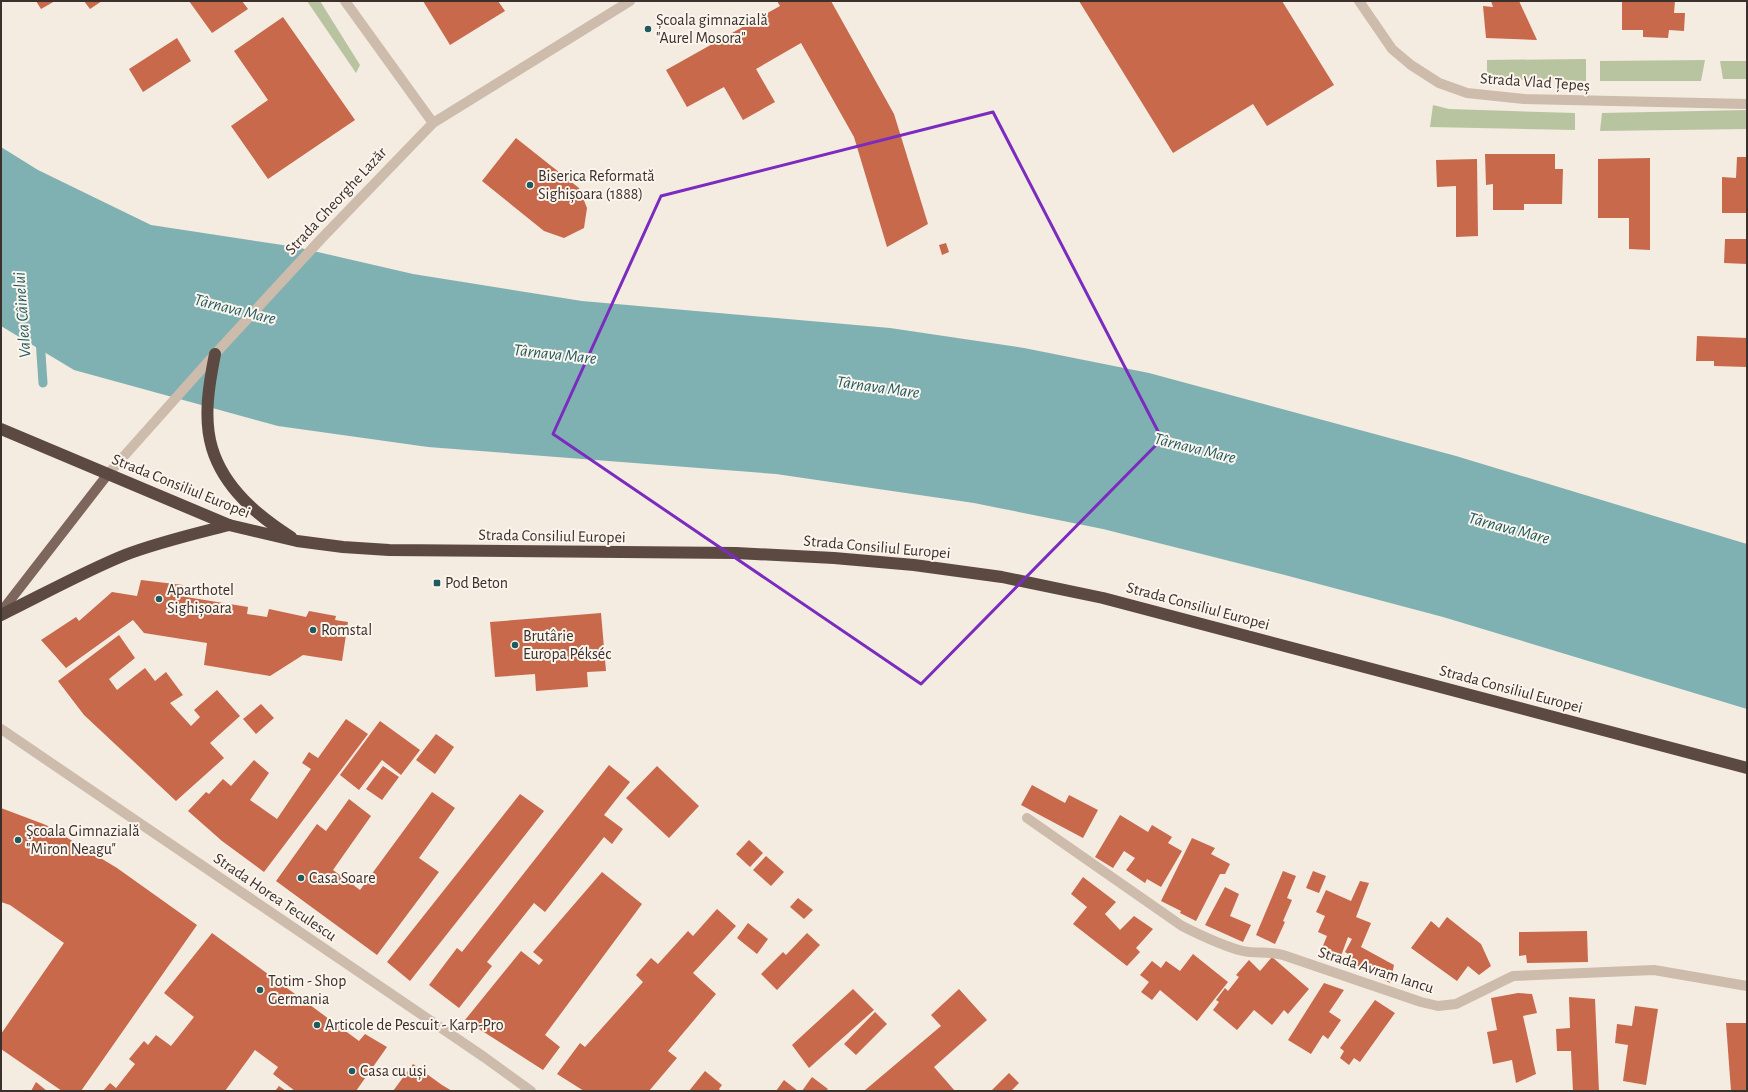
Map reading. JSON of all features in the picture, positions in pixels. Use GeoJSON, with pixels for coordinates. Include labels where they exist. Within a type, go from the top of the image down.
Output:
{"type":"FeatureCollection","features":[{"type":"Feature","properties":{"kind":"highway"},"geometry":{"type":"LineString","coordinates":[[215,354],[208,398],[208,424],[212,448],[229,482],[247,504],[264,520],[297,541]]}},
{"type":"Feature","properties":{"kind":"highway","name":"Strada Consiliul Europei"},"geometry":{"type":"LineString","coordinates":[[1,430],[229,525],[297,541],[344,547],[389,550],[744,554],[834,558],[914,565],[1002,577],[1103,598],[1747,768]]}},
{"type":"Feature","properties":{"kind":"highway"},"geometry":{"type":"LineString","coordinates":[[1,616],[87,572],[126,555],[168,541],[229,525]]}},
{"type":"Feature","properties":{"kind":"main road"},"geometry":{"type":"LineString","coordinates":[[1,612],[108,474]]}},
{"type":"Feature","properties":{"kind":"street"},"geometry":{"type":"LineString","coordinates":[[345,1],[433,123]]}},
{"type":"Feature","properties":{"kind":"street","name":"Strada Gheorghe Lazăr"},"geometry":{"type":"LineString","coordinates":[[108,474],[215,354],[359,199],[433,123],[630,1]]}},
{"type":"Feature","properties":{"kind":"street","name":"Strada Vlad Țepeș"},"geometry":{"type":"LineString","coordinates":[[1359,1],[1392,49],[1410,65],[1439,83],[1467,93],[1524,99],[1747,104]]}},
{"type":"Feature","properties":{"kind":"street","name":"Strada Horea Teculescu"},"geometry":{"type":"LineString","coordinates":[[1,729],[484,1057],[531,1091]]}},
{"type":"Feature","properties":{"kind":"street","name":"Strada Avram Iancu"},"geometry":{"type":"LineString","coordinates":[[1027,818],[1182,926],[1199,934],[1243,951],[1272,952],[1283,955],[1420,1002],[1438,1006],[1456,1004],[1513,976],[1654,970],[1747,986]]}},
{"type":"Feature","properties":{"kind":"highlighted area"},"geometry":{"type":"Polygon","coordinates":[[[993,112],[1162,439],[921,684],[553,434],[661,196],[993,112]]]}},
{"type":"Feature","properties":{"kind":"green space"},"geometry":{"type":"Polygon","coordinates":[[[307,1],[320,1],[360,65],[356,73],[307,1]]]}},
{"type":"Feature","properties":{"kind":"green space"},"geometry":{"type":"Polygon","coordinates":[[[1586,59],[1586,81],[1487,79],[1487,60],[1586,59]]]}},
{"type":"Feature","properties":{"kind":"green space"},"geometry":{"type":"Polygon","coordinates":[[[1705,60],[1701,81],[1600,81],[1600,61],[1705,60]]]}},
{"type":"Feature","properties":{"kind":"green space"},"geometry":{"type":"Polygon","coordinates":[[[1720,61],[1747,61],[1747,79],[1723,79],[1720,61]]]}},
{"type":"Feature","properties":{"kind":"green space"},"geometry":{"type":"Polygon","coordinates":[[[1433,105],[1449,109],[1575,113],[1575,130],[1430,127],[1433,105]]]}},
{"type":"Feature","properties":{"kind":"green space"},"geometry":{"type":"Polygon","coordinates":[[[1747,110],[1747,129],[1600,131],[1602,113],[1747,110]]]}},
{"type":"Feature","properties":{"kind":"water","name":"Târnava Mare"},"geometry":{"type":"Polygon","coordinates":[[[1,147],[38,170],[151,225],[296,247],[413,274],[582,301],[890,328],[1024,348],[1149,373],[1456,456],[1747,544],[1747,709],[1443,617],[1103,529],[974,503],[776,474],[428,447],[278,426],[74,370],[1,326],[1,147]]]}},
{"type":"Feature","properties":{"kind":"building"},"geometry":{"type":"Polygon","coordinates":[[[36,1],[55,1],[41,9],[36,1]]]}},
{"type":"Feature","properties":{"kind":"building"},"geometry":{"type":"Polygon","coordinates":[[[84,1],[102,1],[90,9],[84,1]]]}},
{"type":"Feature","properties":{"kind":"building"},"geometry":{"type":"Polygon","coordinates":[[[189,1],[242,1],[248,9],[212,33],[189,1]]]}},
{"type":"Feature","properties":{"kind":"building"},"geometry":{"type":"Polygon","coordinates":[[[423,1],[498,1],[505,11],[450,45],[423,1]]]}},
{"type":"Feature","properties":{"kind":"building"},"geometry":{"type":"Polygon","coordinates":[[[777,1],[831,1],[894,114],[928,224],[887,247],[854,137],[801,43],[756,69],[775,102],[743,120],[724,87],[687,107],[666,70],[780,6],[777,1]]]}},
{"type":"Feature","properties":{"kind":"building"},"geometry":{"type":"Polygon","coordinates":[[[1079,1],[1282,1],[1334,85],[1267,126],[1253,104],[1173,153],[1079,1]]]}},
{"type":"Feature","properties":{"kind":"building"},"geometry":{"type":"Polygon","coordinates":[[[1491,1],[1519,1],[1537,40],[1486,38],[1483,6],[1493,7],[1491,1]]]}},
{"type":"Feature","properties":{"kind":"building"},"geometry":{"type":"Polygon","coordinates":[[[1622,1],[1675,1],[1674,13],[1685,13],[1684,31],[1669,30],[1668,38],[1643,37],[1643,30],[1622,30],[1622,1]]]}},
{"type":"Feature","properties":{"kind":"building"},"geometry":{"type":"Polygon","coordinates":[[[283,17],[355,120],[268,179],[231,126],[268,100],[234,51],[283,17]]]}},
{"type":"Feature","properties":{"kind":"building"},"geometry":{"type":"Polygon","coordinates":[[[177,38],[191,61],[143,92],[129,69],[177,38]]]}},
{"type":"Feature","properties":{"kind":"building","name":"Biserica Reformată Sighișoara (1888)"},"geometry":{"type":"Polygon","coordinates":[[[516,138],[579,188],[587,208],[584,228],[564,238],[544,231],[482,181],[516,138]]]}},
{"type":"Feature","properties":{"kind":"building"},"geometry":{"type":"Polygon","coordinates":[[[1485,154],[1555,154],[1555,169],[1563,169],[1562,204],[1524,204],[1524,210],[1493,210],[1493,184],[1486,185],[1485,154]]]}},
{"type":"Feature","properties":{"kind":"building"},"geometry":{"type":"Polygon","coordinates":[[[1737,157],[1747,157],[1747,213],[1722,213],[1722,177],[1736,178],[1737,157]]]}},
{"type":"Feature","properties":{"kind":"building"},"geometry":{"type":"Polygon","coordinates":[[[1650,158],[1650,250],[1629,249],[1629,218],[1598,218],[1598,159],[1650,158]]]}},
{"type":"Feature","properties":{"kind":"building"},"geometry":{"type":"Polygon","coordinates":[[[1477,159],[1478,236],[1456,237],[1456,186],[1437,187],[1436,160],[1477,159]]]}},
{"type":"Feature","properties":{"kind":"building"},"geometry":{"type":"Polygon","coordinates":[[[1725,239],[1747,239],[1747,264],[1724,263],[1725,239]]]}},
{"type":"Feature","properties":{"kind":"building"},"geometry":{"type":"Polygon","coordinates":[[[946,243],[949,252],[942,255],[939,245],[946,243]]]}},
{"type":"Feature","properties":{"kind":"building"},"geometry":{"type":"Polygon","coordinates":[[[1697,336],[1747,338],[1747,367],[1714,366],[1714,361],[1696,361],[1697,336]]]}},
{"type":"Feature","properties":{"kind":"building"},"geometry":{"type":"Polygon","coordinates":[[[141,580],[183,585],[180,596],[248,607],[247,614],[267,617],[269,609],[306,617],[309,611],[336,616],[335,620],[348,622],[342,661],[303,655],[270,676],[204,665],[207,643],[144,633],[133,620],[66,668],[41,640],[76,617],[79,621],[112,592],[137,596],[141,580]]]}},
{"type":"Feature","properties":{"kind":"building"},"geometry":{"type":"Polygon","coordinates":[[[601,613],[606,671],[587,672],[588,687],[536,691],[535,674],[495,677],[490,622],[601,613]]]}},
{"type":"Feature","properties":{"kind":"building"},"geometry":{"type":"Polygon","coordinates":[[[119,635],[135,658],[109,679],[117,690],[145,668],[155,681],[166,672],[183,695],[170,703],[191,726],[200,717],[194,710],[217,690],[240,716],[210,743],[224,758],[176,801],[84,715],[58,681],[119,635]]]}},
{"type":"Feature","properties":{"kind":"building"},"geometry":{"type":"Polygon","coordinates":[[[261,704],[274,718],[256,734],[243,719],[261,704]]]}},
{"type":"Feature","properties":{"kind":"building"},"geometry":{"type":"Polygon","coordinates":[[[346,719],[368,734],[264,872],[222,841],[188,811],[206,792],[209,794],[223,779],[231,786],[254,760],[269,773],[250,800],[277,819],[311,769],[302,763],[309,752],[318,758],[346,719]]]}},
{"type":"Feature","properties":{"kind":"building"},"geometry":{"type":"Polygon","coordinates":[[[380,721],[420,750],[401,775],[382,760],[359,790],[340,775],[380,721]]]}},
{"type":"Feature","properties":{"kind":"building"},"geometry":{"type":"Polygon","coordinates":[[[436,734],[454,747],[435,774],[416,760],[436,734]]]}},
{"type":"Feature","properties":{"kind":"building"},"geometry":{"type":"Polygon","coordinates":[[[609,765],[630,782],[604,815],[623,829],[612,844],[604,837],[545,912],[534,903],[487,962],[492,966],[459,1008],[429,985],[457,948],[462,952],[609,765]]]}},
{"type":"Feature","properties":{"kind":"building"},"geometry":{"type":"Polygon","coordinates":[[[383,766],[399,777],[382,800],[366,789],[383,766]]]}},
{"type":"Feature","properties":{"kind":"building"},"geometry":{"type":"Polygon","coordinates":[[[657,766],[699,806],[669,838],[626,798],[657,766]]]}},
{"type":"Feature","properties":{"kind":"building"},"geometry":{"type":"Polygon","coordinates":[[[1032,785],[1065,803],[1069,795],[1098,810],[1083,838],[1021,805],[1032,785]]]}},
{"type":"Feature","properties":{"kind":"building"},"geometry":{"type":"Polygon","coordinates":[[[432,792],[455,808],[419,858],[439,872],[377,955],[276,881],[317,824],[326,831],[349,799],[371,816],[333,870],[360,890],[432,792]]]}},
{"type":"Feature","properties":{"kind":"building"},"geometry":{"type":"Polygon","coordinates":[[[520,794],[544,811],[410,981],[387,962],[520,794]]]}},
{"type":"Feature","properties":{"kind":"building"},"geometry":{"type":"Polygon","coordinates":[[[1,808],[46,825],[117,868],[197,925],[81,1091],[62,1091],[1,1049],[1,1034],[64,943],[10,905],[1,902],[1,808]]]}},
{"type":"Feature","properties":{"kind":"building"},"geometry":{"type":"Polygon","coordinates":[[[1120,815],[1148,832],[1152,825],[1172,837],[1168,843],[1182,851],[1161,887],[1147,879],[1145,883],[1126,870],[1135,858],[1124,851],[1113,868],[1095,857],[1120,815]]]}},
{"type":"Feature","properties":{"kind":"building"},"geometry":{"type":"Polygon","coordinates":[[[1192,838],[1215,848],[1211,854],[1230,864],[1225,874],[1220,874],[1196,921],[1180,913],[1181,911],[1161,901],[1192,838]]]}},
{"type":"Feature","properties":{"kind":"building"},"geometry":{"type":"Polygon","coordinates":[[[749,840],[763,853],[750,867],[736,854],[749,840]]]}},
{"type":"Feature","properties":{"kind":"building"},"geometry":{"type":"Polygon","coordinates":[[[766,856],[784,872],[771,886],[753,870],[766,856]]]}},
{"type":"Feature","properties":{"kind":"building"},"geometry":{"type":"Polygon","coordinates":[[[1283,871],[1296,876],[1287,898],[1292,900],[1283,921],[1285,922],[1275,944],[1256,935],[1283,871]]]}},
{"type":"Feature","properties":{"kind":"building"},"geometry":{"type":"Polygon","coordinates":[[[1313,871],[1326,876],[1319,893],[1306,888],[1313,871]]]}},
{"type":"Feature","properties":{"kind":"building"},"geometry":{"type":"Polygon","coordinates":[[[602,872],[642,904],[545,1035],[560,1047],[543,1070],[465,1020],[521,951],[539,965],[543,960],[533,952],[602,872]]]}},
{"type":"Feature","properties":{"kind":"building"},"geometry":{"type":"Polygon","coordinates":[[[1083,877],[1116,902],[1105,914],[1120,930],[1134,916],[1153,929],[1136,948],[1140,952],[1127,966],[1073,924],[1087,907],[1071,894],[1083,877]]]}},
{"type":"Feature","properties":{"kind":"building"},"geometry":{"type":"Polygon","coordinates":[[[1360,881],[1369,883],[1356,917],[1371,923],[1361,947],[1394,965],[1390,983],[1347,960],[1350,955],[1345,952],[1352,939],[1348,937],[1338,964],[1319,955],[1327,936],[1318,932],[1325,916],[1316,912],[1326,890],[1351,901],[1360,881]]]}},
{"type":"Feature","properties":{"kind":"building"},"geometry":{"type":"Polygon","coordinates":[[[1225,887],[1239,894],[1230,916],[1251,925],[1243,942],[1205,925],[1225,887]]]}},
{"type":"Feature","properties":{"kind":"building"},"geometry":{"type":"Polygon","coordinates":[[[798,898],[813,910],[804,919],[790,907],[798,898]]]}},
{"type":"Feature","properties":{"kind":"building"},"geometry":{"type":"Polygon","coordinates":[[[717,909],[736,926],[693,973],[716,994],[668,1051],[677,1058],[649,1091],[584,1091],[557,1074],[580,1043],[585,1047],[643,982],[636,975],[651,958],[658,964],[688,931],[693,936],[717,909]]]}},
{"type":"Feature","properties":{"kind":"building"},"geometry":{"type":"Polygon","coordinates":[[[1447,917],[1481,944],[1491,966],[1479,975],[1468,966],[1457,981],[1411,948],[1431,921],[1439,928],[1447,917]]]}},
{"type":"Feature","properties":{"kind":"building"},"geometry":{"type":"Polygon","coordinates":[[[748,923],[768,939],[757,954],[737,938],[748,923]]]}},
{"type":"Feature","properties":{"kind":"building"},"geometry":{"type":"Polygon","coordinates":[[[1587,931],[1588,962],[1527,963],[1526,955],[1519,956],[1519,932],[1587,931]]]}},
{"type":"Feature","properties":{"kind":"building"},"geometry":{"type":"Polygon","coordinates":[[[212,933],[359,1041],[365,1034],[387,1047],[356,1091],[295,1091],[273,1074],[278,1067],[255,1050],[225,1091],[103,1091],[110,1083],[116,1088],[135,1064],[129,1059],[144,1041],[148,1045],[156,1035],[171,1046],[194,1017],[164,993],[212,933]]]}},
{"type":"Feature","properties":{"kind":"building"},"geometry":{"type":"Polygon","coordinates":[[[807,933],[820,945],[777,990],[761,974],[783,952],[786,955],[807,933]]]}},
{"type":"Feature","properties":{"kind":"building"},"geometry":{"type":"Polygon","coordinates":[[[1193,954],[1228,982],[1197,1021],[1160,990],[1152,1000],[1141,992],[1149,982],[1140,975],[1152,961],[1161,968],[1166,961],[1180,971],[1193,954]]]}},
{"type":"Feature","properties":{"kind":"building"},"geometry":{"type":"Polygon","coordinates":[[[1272,957],[1309,989],[1288,1014],[1284,1010],[1272,1025],[1254,1010],[1237,1030],[1213,1010],[1219,1002],[1216,1000],[1225,988],[1228,991],[1239,977],[1236,975],[1249,960],[1260,971],[1272,957]]]}},
{"type":"Feature","properties":{"kind":"building"},"geometry":{"type":"Polygon","coordinates":[[[1324,983],[1344,990],[1329,1012],[1341,1020],[1328,1039],[1323,1035],[1311,1054],[1288,1040],[1324,983]]]}},
{"type":"Feature","properties":{"kind":"building"},"geometry":{"type":"Polygon","coordinates":[[[853,989],[874,1010],[809,1068],[792,1045],[853,989]]]}},
{"type":"Feature","properties":{"kind":"building"},"geometry":{"type":"Polygon","coordinates":[[[959,989],[987,1020],[934,1067],[955,1091],[864,1091],[941,1026],[931,1015],[959,989]]]}},
{"type":"Feature","properties":{"kind":"building"},"geometry":{"type":"Polygon","coordinates":[[[1518,993],[1532,994],[1537,1013],[1523,1016],[1536,1074],[1516,1083],[1512,1060],[1493,1064],[1487,1032],[1497,1030],[1491,998],[1518,993]]]}},
{"type":"Feature","properties":{"kind":"building"},"geometry":{"type":"Polygon","coordinates":[[[1569,997],[1595,999],[1599,1091],[1573,1091],[1571,1051],[1557,1051],[1556,1029],[1570,1028],[1569,997]]]}},
{"type":"Feature","properties":{"kind":"building"},"geometry":{"type":"Polygon","coordinates":[[[1375,1000],[1395,1013],[1360,1062],[1354,1058],[1349,1065],[1340,1058],[1344,1051],[1340,1048],[1375,1000]]]}},
{"type":"Feature","properties":{"kind":"building"},"geometry":{"type":"Polygon","coordinates":[[[1635,1006],[1658,1009],[1646,1085],[1623,1081],[1628,1045],[1615,1043],[1617,1024],[1632,1026],[1635,1006]]]}},
{"type":"Feature","properties":{"kind":"building"},"geometry":{"type":"Polygon","coordinates":[[[875,1012],[887,1024],[856,1055],[844,1044],[875,1012]]]}},
{"type":"Feature","properties":{"kind":"building"},"geometry":{"type":"Polygon","coordinates":[[[1726,1023],[1747,1023],[1747,1091],[1731,1091],[1726,1023]]]}},
{"type":"Feature","properties":{"kind":"building"},"geometry":{"type":"Polygon","coordinates":[[[413,1064],[442,1085],[452,1091],[393,1091],[413,1064]]]}},
{"type":"Feature","properties":{"kind":"building"},"geometry":{"type":"Polygon","coordinates":[[[705,1071],[722,1085],[719,1089],[721,1091],[689,1091],[705,1071]]]}},
{"type":"Feature","properties":{"kind":"building"},"geometry":{"type":"Polygon","coordinates":[[[1009,1073],[1019,1083],[1011,1091],[991,1091],[1009,1073]]]}},
{"type":"Feature","properties":{"kind":"building"},"geometry":{"type":"Polygon","coordinates":[[[812,1077],[828,1089],[826,1091],[802,1091],[812,1077]]]}},
{"type":"Feature","properties":{"kind":"building"},"geometry":{"type":"Polygon","coordinates":[[[784,1080],[798,1091],[776,1091],[784,1080]]]}},
{"type":"Feature","properties":{"kind":"building"},"geometry":{"type":"Polygon","coordinates":[[[36,1082],[47,1091],[31,1091],[36,1082]]]}},
{"type":"Feature","properties":{"kind":"building"},"geometry":{"type":"Polygon","coordinates":[[[279,1086],[286,1091],[275,1091],[279,1086]]]}},
{"type":"Feature","properties":{"kind":"waterway","name":"Valea Câinelui"},"geometry":{"type":"LineString","coordinates":[[40,339],[43,383]]}},
{"type":"Feature","properties":{"kind":"place","name":"Școala gimnazială \"Aurel Mosora\""},"geometry":{"type":"Point","coordinates":[648,29]}},
{"type":"Feature","properties":{"kind":"place","name":"Biserica Reformată Sighișoara (1888)"},"geometry":{"type":"Point","coordinates":[530,185]}},
{"type":"Feature","properties":{"kind":"place","name":"Pod Beton"},"geometry":{"type":"Point","coordinates":[437,583]}},
{"type":"Feature","properties":{"kind":"place","name":"Aparthotel Sighișoara"},"geometry":{"type":"Point","coordinates":[159,599]}},
{"type":"Feature","properties":{"kind":"place","name":"Romstal"},"geometry":{"type":"Point","coordinates":[313,630]}},
{"type":"Feature","properties":{"kind":"place","name":"Brutârie Europa Pékséc"},"geometry":{"type":"Point","coordinates":[515,645]}},
{"type":"Feature","properties":{"kind":"place","name":"Şcoala Gimnazială \"Miron Neagu\""},"geometry":{"type":"Point","coordinates":[18,840]}},
{"type":"Feature","properties":{"kind":"place","name":"Casa Soare"},"geometry":{"type":"Point","coordinates":[301,878]}},
{"type":"Feature","properties":{"kind":"place","name":"Totim - Shop Germania"},"geometry":{"type":"Point","coordinates":[260,990]}},
{"type":"Feature","properties":{"kind":"place","name":"Articole de Pescuit - Karp-Pro"},"geometry":{"type":"Point","coordinates":[317,1025]}},
{"type":"Feature","properties":{"kind":"place","name":"Casa cu uși"},"geometry":{"type":"Point","coordinates":[352,1071]}}]}
